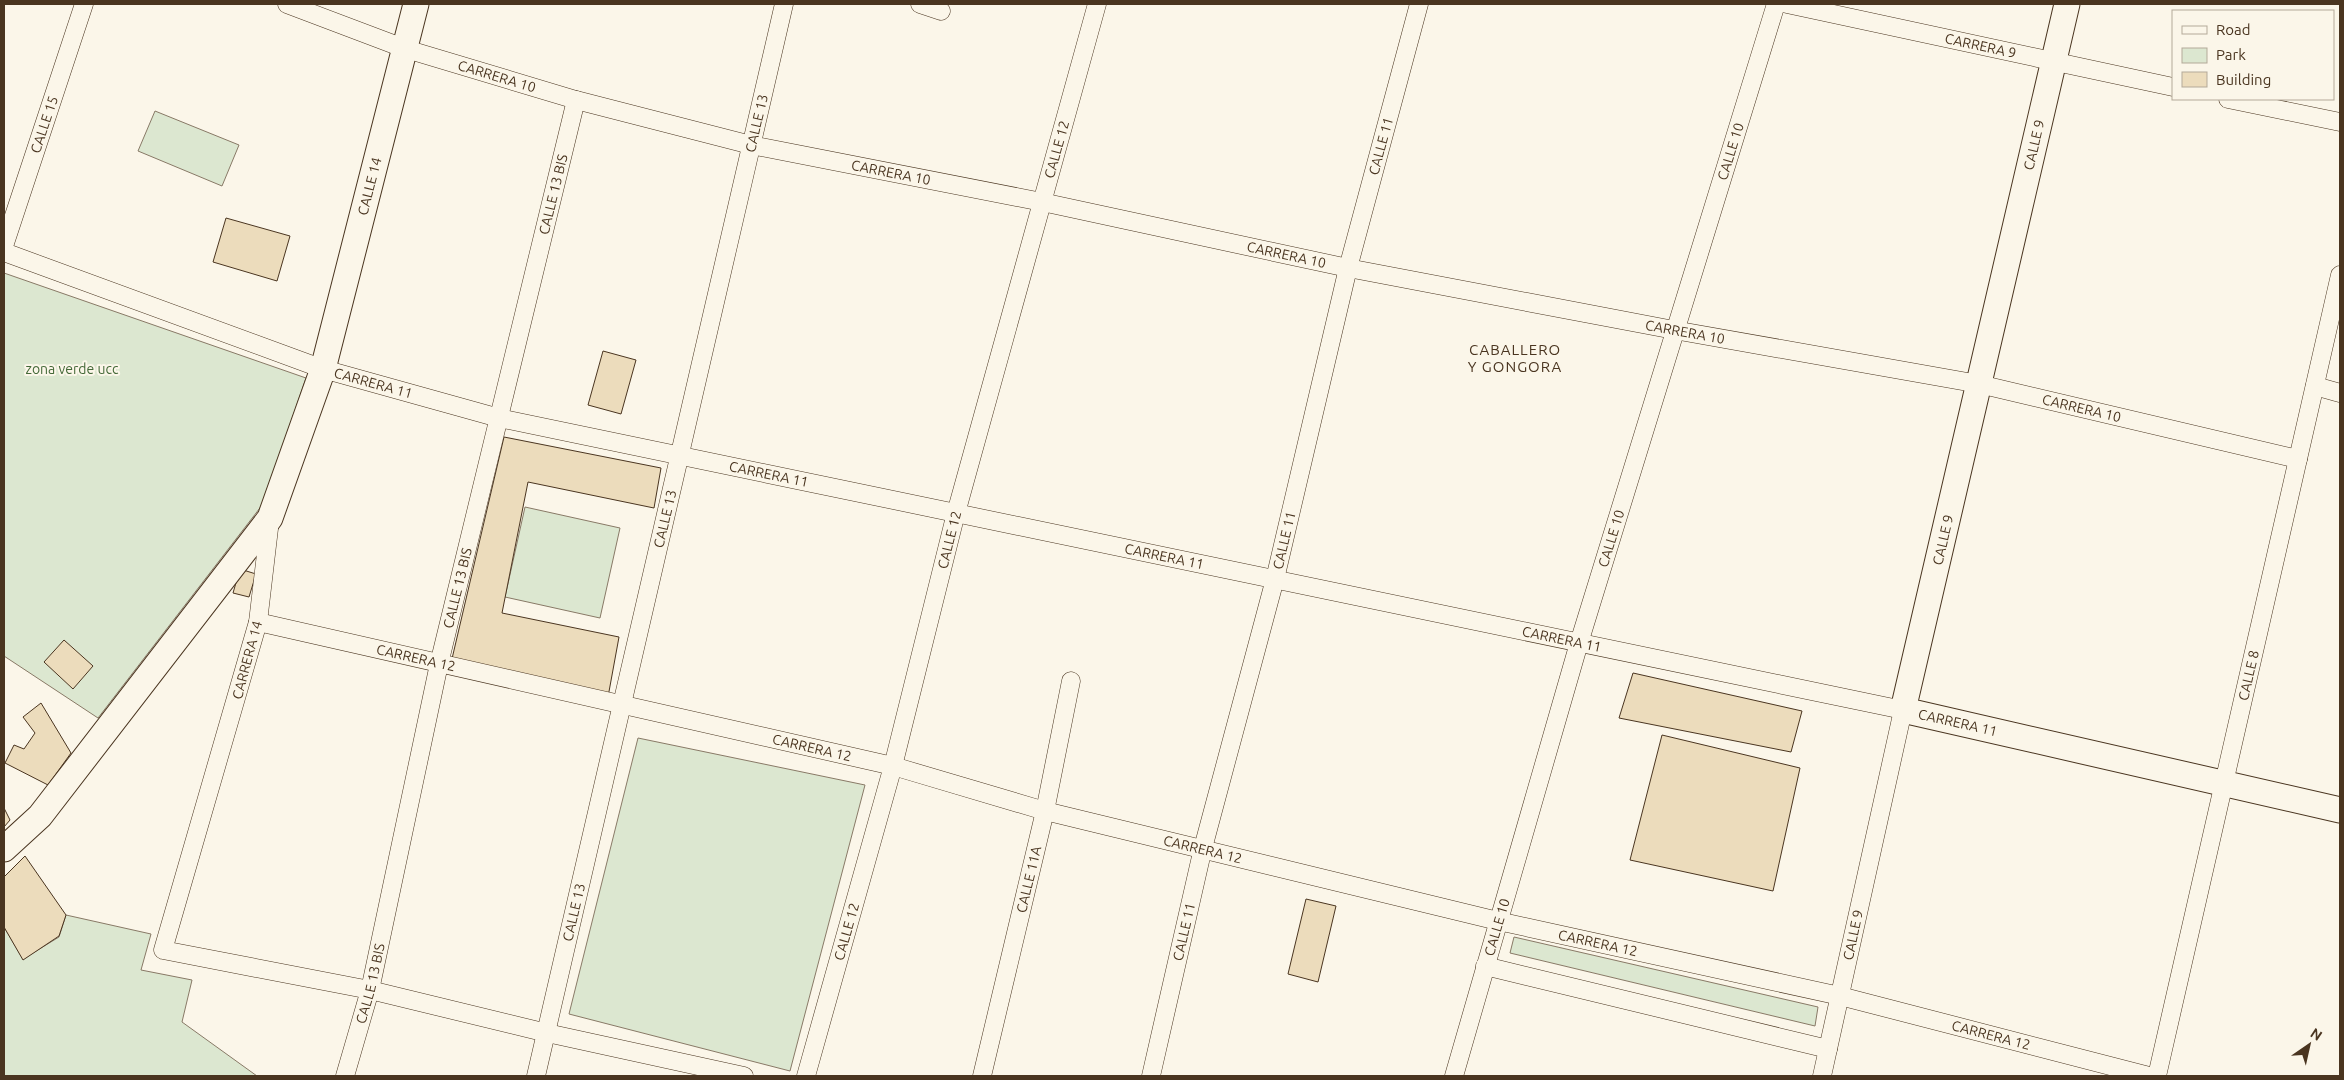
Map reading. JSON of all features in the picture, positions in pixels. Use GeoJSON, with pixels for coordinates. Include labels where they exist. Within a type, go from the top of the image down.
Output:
{"type":"FeatureCollection","features":[{"type":"Feature","properties":{"kind":"street","name":"CALLE 15"},"geometry":{"type":"LineString","coordinates":[[4,246],[84,4]]}},
{"type":"Feature","properties":{"kind":"street","name":"CARRERA 10"},"geometry":{"type":"LineString","coordinates":[[287,4],[406,49],[576,100],[750,145],[1042,202],[1348,268],[1674,330],[1979,384],[2298,459]]}},
{"type":"Feature","properties":{"kind":"street","name":"CALLE 14"},"geometry":{"type":"LineString","coordinates":[[323,369],[416,4]]}},
{"type":"Feature","properties":{"kind":"street","name":"CALLE 13"},"geometry":{"type":"LineString","coordinates":[[536,1076],[784,4]]}},
{"type":"Feature","properties":{"kind":"street"},"geometry":{"type":"LineString","coordinates":[[920,4],[941,11]]}},
{"type":"Feature","properties":{"kind":"street","name":"CALLE 12"},"geometry":{"type":"LineString","coordinates":[[806,1076],[893,766],[956,512],[1097,4]]}},
{"type":"Feature","properties":{"kind":"street","name":"CALLE 11"},"geometry":{"type":"LineString","coordinates":[[1151,1076],[1203,848],[1275,579],[1348,268],[1419,4]]}},
{"type":"Feature","properties":{"kind":"street","name":"CALLE 10"},"geometry":{"type":"LineString","coordinates":[[1454,1076],[1578,643],[1776,4]]}},
{"type":"Feature","properties":{"kind":"street","name":"CARRERA 9"},"geometry":{"type":"LineString","coordinates":[[1787,4],[2172,87]]}},
{"type":"Feature","properties":{"kind":"street","name":"CALLE 9"},"geometry":{"type":"LineString","coordinates":[[1822,1076],[1903,710],[2067,4]]}},
{"type":"Feature","properties":{"kind":"street","name":"CALLE 13 BIS"},"geometry":{"type":"LineString","coordinates":[[345,1076],[370,990],[439,664],[576,100]]}},
{"type":"Feature","properties":{"kind":"street"},"geometry":{"type":"LineString","coordinates":[[2233,100],[2340,122]]}},
{"type":"Feature","properties":{"kind":"street","name":"CARRERA 11"},"geometry":{"type":"LineString","coordinates":[[4,252],[323,369],[499,418],[680,454],[1903,710],[2340,810]]}},
{"type":"Feature","properties":{"kind":"street","name":"CALLE 8"},"geometry":{"type":"LineString","coordinates":[[2156,1076],[2340,275]]}},
{"type":"Feature","properties":{"kind":"street","name":"CARRERA 14"},"geometry":{"type":"LineString","coordinates":[[323,369],[270,518],[258,622],[163,950],[370,990]]}},
{"type":"Feature","properties":{"kind":"street"},"geometry":{"type":"LineString","coordinates":[[2315,386],[2340,393]]}},
{"type":"Feature","properties":{"kind":"street"},"geometry":{"type":"LineString","coordinates":[[4,849],[40,816],[270,518]]}},
{"type":"Feature","properties":{"kind":"street","name":"CARRERA 12"},"geometry":{"type":"LineString","coordinates":[[258,622],[621,706],[893,766],[1045,810],[1498,921],[1840,996],[2149,1076]]}},
{"type":"Feature","properties":{"kind":"street","name":"CALLE 11A"},"geometry":{"type":"LineString","coordinates":[[982,1076],[1045,810],[1071,682]]}},
{"type":"Feature","properties":{"kind":"street"},"geometry":{"type":"LineString","coordinates":[[1485,966],[1828,1049]]}},
{"type":"Feature","properties":{"kind":"street"},"geometry":{"type":"LineString","coordinates":[[370,990],[547,1033],[744,1076]]}},
{"type":"Feature","properties":{"kind":"green space"},"geometry":{"type":"Polygon","coordinates":[[[155,111],[239,145],[222,186],[138,151],[155,111]]]}},
{"type":"Feature","properties":{"kind":"green space","name":"zona verde ucc"},"geometry":{"type":"Polygon","coordinates":[[[4,273],[306,378],[263,504],[98,718],[4,656],[4,273]]]}},
{"type":"Feature","properties":{"kind":"green space"},"geometry":{"type":"Polygon","coordinates":[[[525,507],[620,528],[600,618],[505,597],[525,507]]]}},
{"type":"Feature","properties":{"kind":"green space"},"geometry":{"type":"Polygon","coordinates":[[[638,738],[865,785],[790,1071],[569,1014],[638,738]]]}},
{"type":"Feature","properties":{"kind":"green space"},"geometry":{"type":"Polygon","coordinates":[[[66,915],[151,934],[141,970],[192,980],[182,1022],[257,1076],[4,1076],[4,927],[23,959],[59,937],[66,915]]]}},
{"type":"Feature","properties":{"kind":"green space"},"geometry":{"type":"Polygon","coordinates":[[[1514,937],[1818,1007],[1815,1026],[1510,953],[1514,937]]]}},
{"type":"Feature","properties":{"kind":"building"},"geometry":{"type":"Polygon","coordinates":[[[226,218],[290,236],[277,281],[213,262],[226,218]]]}},
{"type":"Feature","properties":{"kind":"building"},"geometry":{"type":"Polygon","coordinates":[[[603,351],[636,360],[621,414],[588,405],[603,351]]]}},
{"type":"Feature","properties":{"kind":"building"},"geometry":{"type":"Polygon","coordinates":[[[504,437],[661,468],[654,508],[528,482],[502,613],[619,637],[608,697],[451,663],[504,437]]]}},
{"type":"Feature","properties":{"kind":"building"},"geometry":{"type":"Polygon","coordinates":[[[240,569],[256,574],[249,597],[233,593],[240,569]]]}},
{"type":"Feature","properties":{"kind":"building"},"geometry":{"type":"Polygon","coordinates":[[[64,640],[93,666],[73,689],[44,662],[64,640]]]}},
{"type":"Feature","properties":{"kind":"building"},"geometry":{"type":"Polygon","coordinates":[[[1633,673],[1802,711],[1791,752],[1619,718],[1633,673]]]}},
{"type":"Feature","properties":{"kind":"building"},"geometry":{"type":"Polygon","coordinates":[[[41,703],[71,753],[48,785],[5,763],[14,745],[24,749],[35,733],[23,717],[41,703]]]}},
{"type":"Feature","properties":{"kind":"building"},"geometry":{"type":"Polygon","coordinates":[[[1662,735],[1800,768],[1773,891],[1630,860],[1662,735]]]}},
{"type":"Feature","properties":{"kind":"building"},"geometry":{"type":"Polygon","coordinates":[[[4,808],[10,820],[4,827],[4,808]]]}},
{"type":"Feature","properties":{"kind":"building"},"geometry":{"type":"Polygon","coordinates":[[[25,856],[66,915],[59,936],[23,960],[4,927],[4,877],[25,856]]]}},
{"type":"Feature","properties":{"kind":"building"},"geometry":{"type":"Polygon","coordinates":[[[1306,899],[1336,906],[1318,982],[1288,974],[1306,899]]]}},
{"type":"Feature","properties":{"kind":"district","name":"CABALLERO Y GONGORA"},"geometry":{"type":"Point","coordinates":[1515,358]}}]}
